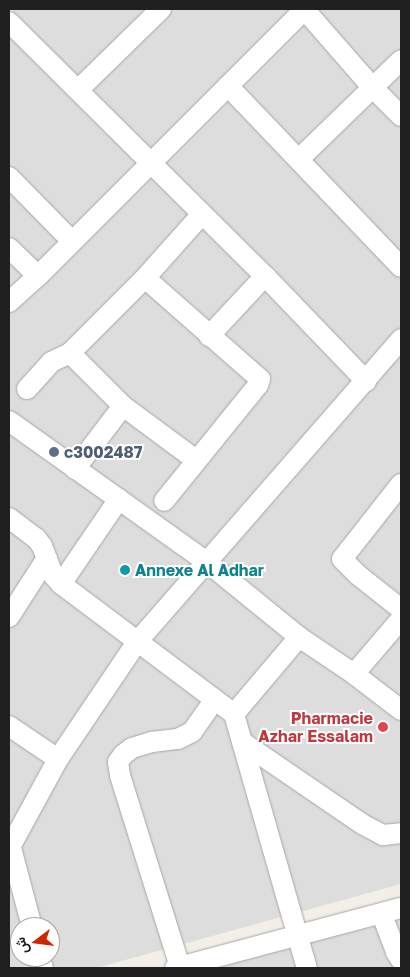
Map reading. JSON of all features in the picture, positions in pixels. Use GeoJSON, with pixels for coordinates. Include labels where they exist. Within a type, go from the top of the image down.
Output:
{"type":"FeatureCollection","features":[{"type":"Feature","properties":{"kind":"street"},"geometry":{"type":"LineString","coordinates":[[78,90],[161,9]]}},
{"type":"Feature","properties":{"kind":"street"},"geometry":{"type":"LineString","coordinates":[[9,302],[38,276],[304,9],[372,87],[401,116]]}},
{"type":"Feature","properties":{"kind":"street"},"geometry":{"type":"LineString","coordinates":[[9,22],[152,162],[366,381]]}},
{"type":"Feature","properties":{"kind":"street"},"geometry":{"type":"LineString","coordinates":[[299,159],[401,60]]}},
{"type":"Feature","properties":{"kind":"street"},"geometry":{"type":"LineString","coordinates":[[228,86],[401,267]]}},
{"type":"Feature","properties":{"kind":"street"},"geometry":{"type":"LineString","coordinates":[[9,177],[72,241]]}},
{"type":"Feature","properties":{"kind":"street"},"geometry":{"type":"LineString","coordinates":[[27,389],[51,362],[70,353],[145,278],[202,214]]}},
{"type":"Feature","properties":{"kind":"street"},"geometry":{"type":"LineString","coordinates":[[9,248],[38,276]]}},
{"type":"Feature","properties":{"kind":"street"},"geometry":{"type":"LineString","coordinates":[[209,336],[264,276]]}},
{"type":"Feature","properties":{"kind":"street"},"geometry":{"type":"LineString","coordinates":[[145,278],[260,379],[258,385],[164,501]]}},
{"type":"Feature","properties":{"kind":"street"},"geometry":{"type":"LineString","coordinates":[[29,917],[10,848],[58,759],[136,642],[208,563],[401,339]]}},
{"type":"Feature","properties":{"kind":"street"},"geometry":{"type":"LineString","coordinates":[[70,353],[122,406],[196,460]]}},
{"type":"Feature","properties":{"kind":"street"},"geometry":{"type":"LineString","coordinates":[[74,469],[122,406]]}},
{"type":"Feature","properties":{"kind":"street"},"geometry":{"type":"LineString","coordinates":[[9,421],[208,563],[299,637],[354,674],[401,710]]}},
{"type":"Feature","properties":{"kind":"street"},"geometry":{"type":"LineString","coordinates":[[401,484],[342,559],[358,575],[401,609]]}},
{"type":"Feature","properties":{"kind":"street"},"geometry":{"type":"LineString","coordinates":[[61,584],[119,500]]}},
{"type":"Feature","properties":{"kind":"street"},"geometry":{"type":"LineString","coordinates":[[9,518],[36,538],[48,558],[53,575],[61,584],[214,701],[234,714],[307,968]]}},
{"type":"Feature","properties":{"kind":"street"},"geometry":{"type":"LineString","coordinates":[[9,617],[48,558]]}},
{"type":"Feature","properties":{"kind":"street"},"geometry":{"type":"LineString","coordinates":[[354,674],[401,619]]}},
{"type":"Feature","properties":{"kind":"street"},"geometry":{"type":"LineString","coordinates":[[234,714],[299,637]]}},
{"type":"Feature","properties":{"kind":"street"},"geometry":{"type":"LineString","coordinates":[[214,701],[192,732],[178,739],[152,742],[132,748],[123,754],[118,762],[120,775],[177,968],[382,915],[401,908]]}},
{"type":"Feature","properties":{"kind":"street"},"geometry":{"type":"LineString","coordinates":[[9,726],[58,759]]}},
{"type":"Feature","properties":{"kind":"street"},"geometry":{"type":"LineString","coordinates":[[242,742],[362,824],[382,835],[401,833]]}},
{"type":"Feature","properties":{"kind":"street"},"geometry":{"type":"LineString","coordinates":[[382,915],[401,960]]}},
{"type":"Feature","properties":{"kind":"shaded area"},"geometry":{"type":"Polygon","coordinates":[[[14,9],[401,9],[401,884],[96,968],[9,968],[9,15],[14,9]]]}},
{"type":"Feature","properties":{"kind":"shaded area"},"geometry":{"type":"Polygon","coordinates":[[[401,918],[401,968],[215,968],[401,918]]]}},
{"type":"Feature","properties":{"kind":"place","name":"c3002487"},"geometry":{"type":"Point","coordinates":[54,452]}},
{"type":"Feature","properties":{"kind":"place","name":"Annexe Al Adhar"},"geometry":{"type":"Point","coordinates":[125,570]}},
{"type":"Feature","properties":{"kind":"place","name":"Pharmacie Azhar Essalam"},"geometry":{"type":"Point","coordinates":[383,727]}}]}
